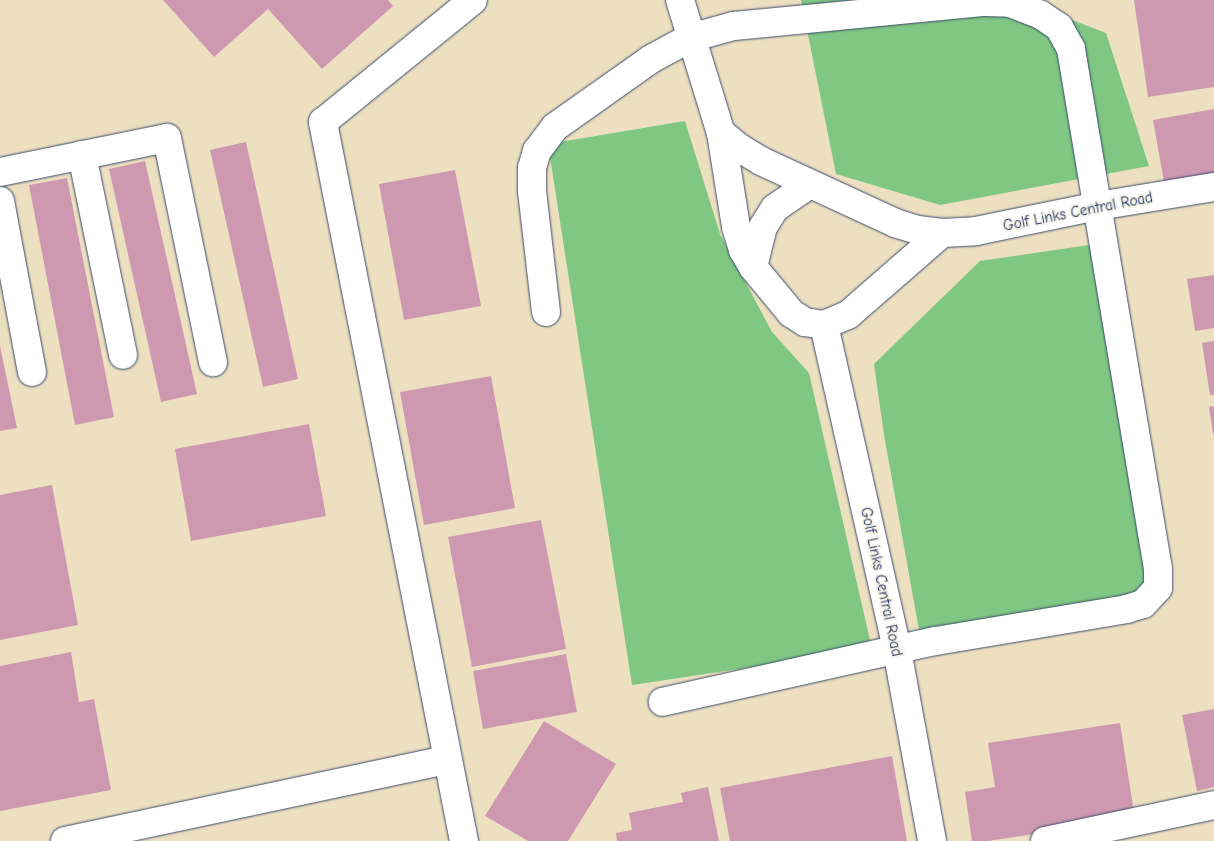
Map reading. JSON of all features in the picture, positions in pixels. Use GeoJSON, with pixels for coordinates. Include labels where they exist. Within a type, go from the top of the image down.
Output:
{"type":"FeatureCollection","features":[{"type":"Feature","properties":{"kind":"street"},"geometry":{"type":"LineString","coordinates":[[464,841],[323,122],[474,0]]}},
{"type":"Feature","properties":{"kind":"street"},"geometry":{"type":"LineString","coordinates":[[680,0],[690,38],[721,133],[736,227],[743,250],[753,267],[790,313],[805,322],[824,325],[848,315],[942,233]]}},
{"type":"Feature","properties":{"kind":"street"},"geometry":{"type":"LineString","coordinates":[[546,312],[532,191],[532,168],[537,151],[555,127],[651,59],[690,38],[734,26],[985,2],[1010,3],[1041,15],[1059,27],[1071,48],[1158,569],[1158,588],[1143,604],[1127,609],[935,641],[664,702]]}},
{"type":"Feature","properties":{"kind":"street","name":"Golf Links Central Road"},"geometry":{"type":"LineString","coordinates":[[721,133],[738,147],[761,161],[895,223],[918,230],[942,233],[976,231],[1098,206],[1214,187]]}},
{"type":"Feature","properties":{"kind":"street"},"geometry":{"type":"LineString","coordinates":[[0,172],[167,138],[213,362]]}},
{"type":"Feature","properties":{"kind":"street"},"geometry":{"type":"LineString","coordinates":[[82,155],[123,355]]}},
{"type":"Feature","properties":{"kind":"street"},"geometry":{"type":"LineString","coordinates":[[753,267],[763,227],[774,208],[810,184]]}},
{"type":"Feature","properties":{"kind":"street"},"geometry":{"type":"LineString","coordinates":[[0,202],[32,372]]}},
{"type":"Feature","properties":{"kind":"street","name":"Golf Links Central Road"},"geometry":{"type":"LineString","coordinates":[[824,325],[897,650],[932,841]]}},
{"type":"Feature","properties":{"kind":"street"},"geometry":{"type":"LineString","coordinates":[[65,841],[447,760]]}},
{"type":"Feature","properties":{"kind":"street"},"geometry":{"type":"LineString","coordinates":[[1045,841],[1214,805]]}},
{"type":"Feature","properties":{"kind":"green space"},"geometry":{"type":"Polygon","coordinates":[[[801,0],[1020,0],[1106,33],[1149,166],[940,205],[836,174],[801,0]]]}},
{"type":"Feature","properties":{"kind":"green space"},"geometry":{"type":"Polygon","coordinates":[[[685,121],[720,234],[772,332],[809,373],[872,649],[632,685],[548,144],[685,121]]]}},
{"type":"Feature","properties":{"kind":"green space"},"geometry":{"type":"Polygon","coordinates":[[[1096,244],[1154,597],[921,641],[884,435],[874,364],[980,261],[1096,244]]]}},
{"type":"Feature","properties":{"kind":"building"},"geometry":{"type":"Polygon","coordinates":[[[163,0],[388,0],[393,6],[322,69],[268,9],[214,57],[163,0]]]}},
{"type":"Feature","properties":{"kind":"building"},"geometry":{"type":"Polygon","coordinates":[[[1134,0],[1214,0],[1214,87],[1148,97],[1134,0]]]}},
{"type":"Feature","properties":{"kind":"building"},"geometry":{"type":"Polygon","coordinates":[[[1214,109],[1214,173],[1164,182],[1153,120],[1214,109]]]}},
{"type":"Feature","properties":{"kind":"building"},"geometry":{"type":"Polygon","coordinates":[[[246,142],[298,379],[263,387],[210,150],[246,142]]]}},
{"type":"Feature","properties":{"kind":"building"},"geometry":{"type":"Polygon","coordinates":[[[145,161],[197,394],[161,402],[109,169],[145,161]]]}},
{"type":"Feature","properties":{"kind":"building"},"geometry":{"type":"Polygon","coordinates":[[[455,170],[481,306],[404,320],[379,184],[455,170]]]}},
{"type":"Feature","properties":{"kind":"building"},"geometry":{"type":"Polygon","coordinates":[[[67,178],[114,417],[75,425],[29,185],[67,178]]]}},
{"type":"Feature","properties":{"kind":"building"},"geometry":{"type":"Polygon","coordinates":[[[1214,275],[1214,328],[1195,331],[1187,279],[1214,275]]]}},
{"type":"Feature","properties":{"kind":"building"},"geometry":{"type":"Polygon","coordinates":[[[1214,341],[1214,395],[1210,395],[1202,343],[1214,341]]]}},
{"type":"Feature","properties":{"kind":"building"},"geometry":{"type":"Polygon","coordinates":[[[0,346],[17,428],[0,431],[0,346]]]}},
{"type":"Feature","properties":{"kind":"building"},"geometry":{"type":"Polygon","coordinates":[[[491,376],[515,508],[424,525],[400,392],[491,376]]]}},
{"type":"Feature","properties":{"kind":"building"},"geometry":{"type":"Polygon","coordinates":[[[1214,406],[1214,434],[1213,434],[1209,407],[1214,406]]]}},
{"type":"Feature","properties":{"kind":"building"},"geometry":{"type":"Polygon","coordinates":[[[309,424],[326,516],[191,541],[175,449],[309,424]]]}},
{"type":"Feature","properties":{"kind":"building"},"geometry":{"type":"Polygon","coordinates":[[[52,485],[78,625],[0,640],[0,495],[52,485]]]}},
{"type":"Feature","properties":{"kind":"building"},"geometry":{"type":"Polygon","coordinates":[[[541,520],[566,649],[472,667],[448,537],[541,520]]]}},
{"type":"Feature","properties":{"kind":"building"},"geometry":{"type":"Polygon","coordinates":[[[71,652],[79,702],[94,699],[111,790],[0,811],[0,666],[71,652]]]}},
{"type":"Feature","properties":{"kind":"building"},"geometry":{"type":"Polygon","coordinates":[[[566,654],[577,712],[483,729],[473,671],[566,654]]]}},
{"type":"Feature","properties":{"kind":"building"},"geometry":{"type":"Polygon","coordinates":[[[1214,709],[1214,787],[1197,791],[1182,715],[1214,709]]]}},
{"type":"Feature","properties":{"kind":"building"},"geometry":{"type":"Polygon","coordinates":[[[544,721],[616,764],[568,841],[528,841],[485,816],[544,721]]]}},
{"type":"Feature","properties":{"kind":"building"},"geometry":{"type":"Polygon","coordinates":[[[1120,723],[1135,819],[988,841],[972,841],[965,792],[995,787],[988,743],[1120,723]]]}},
{"type":"Feature","properties":{"kind":"building"},"geometry":{"type":"Polygon","coordinates":[[[892,756],[907,841],[730,841],[720,788],[892,756]]]}},
{"type":"Feature","properties":{"kind":"building"},"geometry":{"type":"Polygon","coordinates":[[[708,787],[719,841],[617,841],[616,833],[632,830],[629,813],[683,802],[681,793],[708,787]]]}}]}
